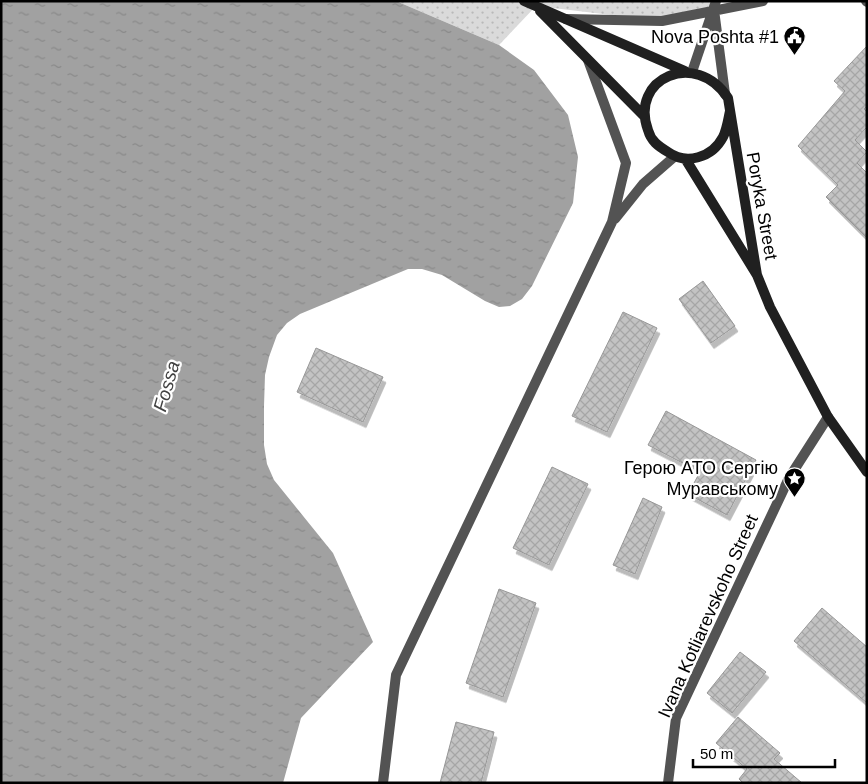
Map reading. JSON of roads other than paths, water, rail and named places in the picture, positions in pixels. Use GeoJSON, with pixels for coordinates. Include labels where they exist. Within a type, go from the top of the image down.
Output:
{"type":"FeatureCollection","features":[{"type":"Feature","properties":{"kind":"main road"},"geometry":{"type":"LineString","coordinates":[[524,1],[689,72],[710,78],[726,96]]}},
{"type":"Feature","properties":{"kind":"main road"},"geometry":{"type":"LineString","coordinates":[[536,6],[645,117]]}},
{"type":"Feature","properties":{"kind":"main road"},"geometry":{"type":"LineString","coordinates":[[689,72],[680,71],[665,78],[654,87],[646,99],[645,117],[648,131],[655,144],[674,156],[686,160],[701,157],[713,149],[723,138],[730,111]]}},
{"type":"Feature","properties":{"kind":"main road","name":"Poryka Street"},"geometry":{"type":"LineString","coordinates":[[726,96],[758,275]]}},
{"type":"Feature","properties":{"kind":"main road","name":"Poryka Street"},"geometry":{"type":"LineString","coordinates":[[686,160],[758,275]]}},
{"type":"Feature","properties":{"kind":"main road"},"geometry":{"type":"LineString","coordinates":[[758,275],[770,308],[828,417],[867,472]]}},
{"type":"Feature","properties":{"kind":"street"},"geometry":{"type":"LineString","coordinates":[[566,19],[662,20],[715,6],[735,7],[763,1]]}},
{"type":"Feature","properties":{"kind":"street"},"geometry":{"type":"LineString","coordinates":[[689,72],[715,6]]}},
{"type":"Feature","properties":{"kind":"street"},"geometry":{"type":"LineString","coordinates":[[715,6],[726,96]]}},
{"type":"Feature","properties":{"kind":"street"},"geometry":{"type":"LineString","coordinates":[[384,783],[396,676],[612,222],[626,163],[588,60]]}},
{"type":"Feature","properties":{"kind":"street"},"geometry":{"type":"LineString","coordinates":[[612,222],[643,184],[674,156]]}},
{"type":"Feature","properties":{"kind":"street","name":"Ivana Kotliarevskoho Street"},"geometry":{"type":"LineString","coordinates":[[668,783],[676,718],[788,478],[828,417]]}},
{"type":"Feature","properties":{"kind":"water","name":"Fossa"},"geometry":{"type":"Polygon","coordinates":[[[1,1],[396,1],[499,45],[534,70],[568,115],[578,157],[573,203],[532,286],[522,299],[510,306],[499,307],[485,301],[442,275],[422,269],[408,269],[300,314],[287,323],[277,335],[265,375],[264,445],[267,464],[274,480],[333,553],[373,642],[301,718],[283,783],[1,783],[1,1]]]}},
{"type":"Feature","properties":{"kind":"place","name":"Nova Poshta #1"},"geometry":{"type":"Point","coordinates":[795,56]}},
{"type":"Feature","properties":{"kind":"place","name":"Герою АТО Сергію Муравському"},"geometry":{"type":"Point","coordinates":[794,497]}}]}
